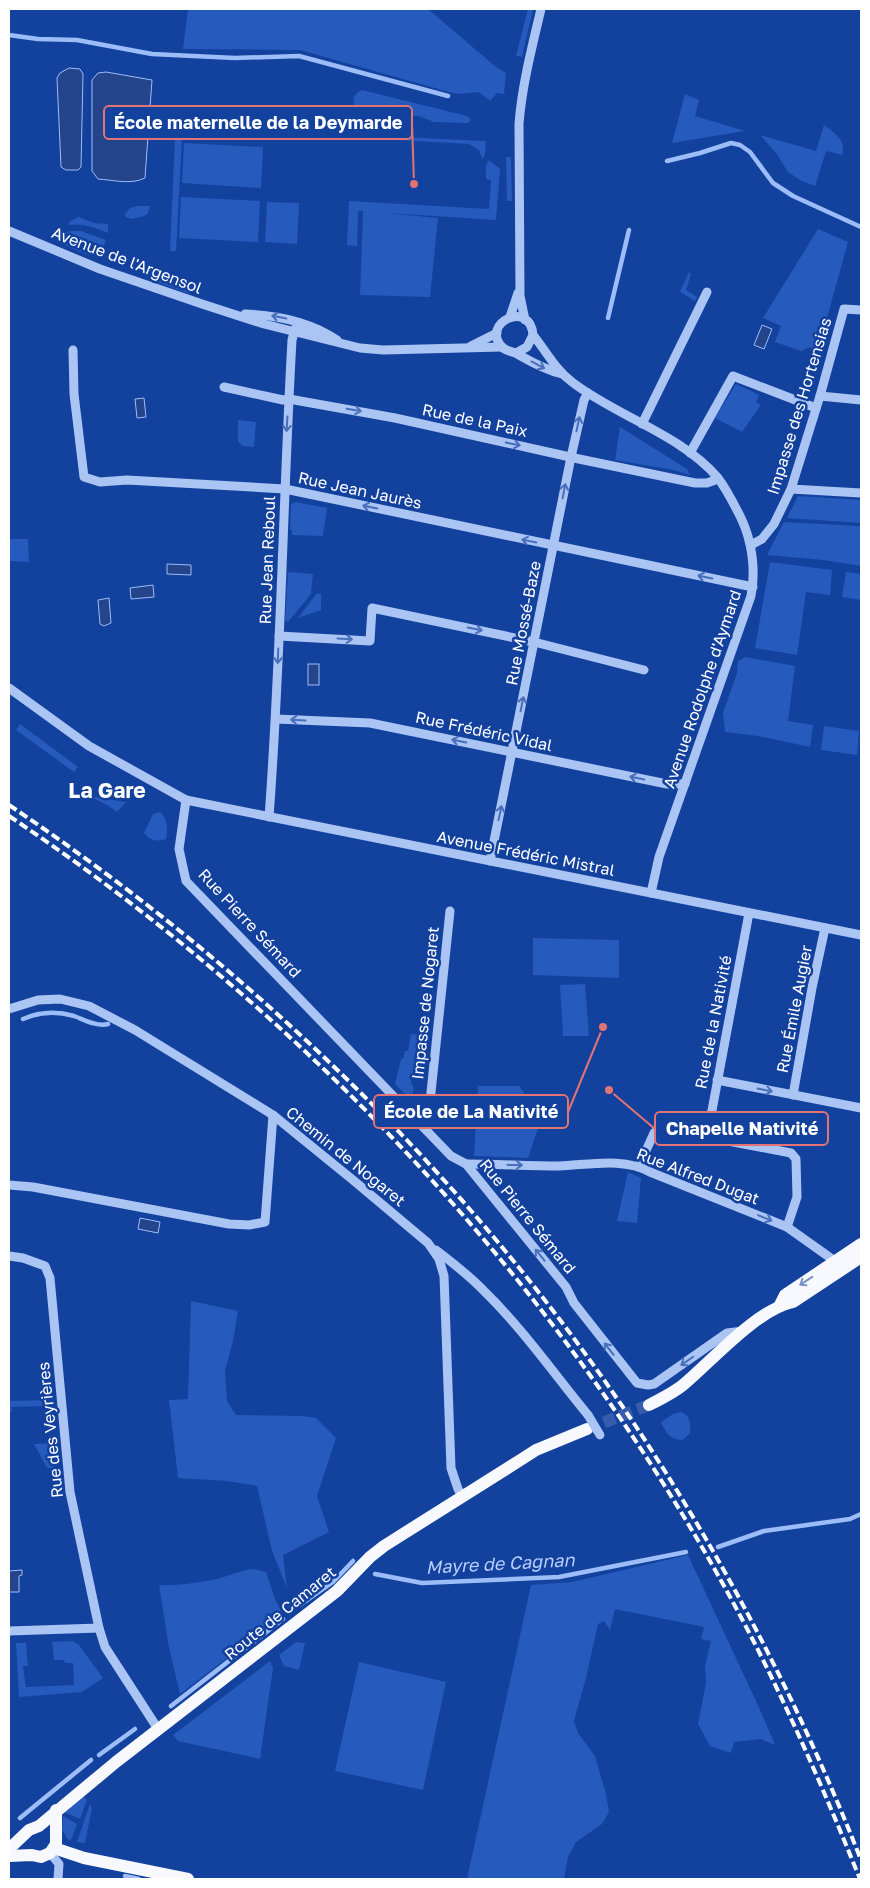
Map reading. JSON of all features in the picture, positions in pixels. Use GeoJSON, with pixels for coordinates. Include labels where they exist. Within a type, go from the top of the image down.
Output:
{"type":"FeatureCollection","features":[{"type":"Feature","properties":{"kind":"main road"},"geometry":{"type":"LineString","coordinates":[[840,1265],[861,1244]]}},
{"type":"Feature","properties":{"kind":"main road"},"geometry":{"type":"LineString","coordinates":[[649,1404],[682,1386],[743,1332],[780,1305],[785,1295],[840,1265],[861,1257]]}},
{"type":"Feature","properties":{"kind":"main road","name":"Route de Camaret"},"geometry":{"type":"LineString","coordinates":[[9,1850],[34,1827],[39,1826],[56,1810],[158,1729],[337,1591],[370,1557],[384,1546],[536,1450],[587,1429]]}},
{"type":"Feature","properties":{"kind":"main road"},"geometry":{"type":"LineString","coordinates":[[9,1856],[32,1855],[41,1857],[52,1851],[56,1844],[54,1835],[56,1810]]}},
{"type":"Feature","properties":{"kind":"main road"},"geometry":{"type":"LineString","coordinates":[[39,1826],[51,1830],[54,1835]]}},
{"type":"Feature","properties":{"kind":"main road"},"geometry":{"type":"LineString","coordinates":[[26,1835],[24,1839],[26,1848],[32,1855]]}},
{"type":"Feature","properties":{"kind":"main road"},"geometry":{"type":"LineString","coordinates":[[52,1851],[188,1879]]}},
{"type":"Feature","properties":{"kind":"street","name":"Avenue Rodolphe d'Aymard"},"geometry":{"type":"LineString","coordinates":[[541,9],[521,100],[519,149],[520,288],[525,320],[531,327],[533,336],[562,374],[588,393],[690,452],[718,479],[734,502],[751,545],[753,587],[735,644],[659,858],[651,893]]}},
{"type":"Feature","properties":{"kind":"street","name":"Avenue de l'Argensol"},"geometry":{"type":"LineString","coordinates":[[9,231],[100,269],[202,304],[294,332],[360,348],[383,350],[502,347]]}},
{"type":"Feature","properties":{"kind":"street","name":"Avenue Rodolphe d'Aymard"},"geometry":{"type":"LineString","coordinates":[[497,333],[501,323],[510,318],[520,288]]}},
{"type":"Feature","properties":{"kind":"street"},"geometry":{"type":"LineString","coordinates":[[642,424],[707,292]]}},
{"type":"Feature","properties":{"kind":"street","name":"Impasse des Hortensias"},"geometry":{"type":"LineString","coordinates":[[751,545],[762,539],[774,524],[791,489],[820,396],[844,309],[861,310]]}},
{"type":"Feature","properties":{"kind":"street","name":"Avenue de l'Argensol"},"geometry":{"type":"LineString","coordinates":[[237,314],[272,315],[320,330],[342,343]]}},
{"type":"Feature","properties":{"kind":"street"},"geometry":{"type":"LineString","coordinates":[[510,318],[518,317],[525,320]]}},
{"type":"Feature","properties":{"kind":"street"},"geometry":{"type":"LineString","coordinates":[[294,332],[298,328],[320,330]]}},
{"type":"Feature","properties":{"kind":"street","name":"Rue Jean Reboul"},"geometry":{"type":"LineString","coordinates":[[269,818],[276,719],[288,399],[294,332]]}},
{"type":"Feature","properties":{"kind":"street","name":"Avenue de l'Argensol"},"geometry":{"type":"LineString","coordinates":[[468,347],[497,333]]}},
{"type":"Feature","properties":{"kind":"street"},"geometry":{"type":"LineString","coordinates":[[497,333],[502,347]]}},
{"type":"Feature","properties":{"kind":"street"},"geometry":{"type":"LineString","coordinates":[[516,353],[527,348],[533,336]]}},
{"type":"Feature","properties":{"kind":"street","name":"Avenue Rodolphe d'Aymard"},"geometry":{"type":"LineString","coordinates":[[502,347],[546,370],[562,374]]}},
{"type":"Feature","properties":{"kind":"street","name":"Rue Jean Jaurès"},"geometry":{"type":"LineString","coordinates":[[73,350],[74,394],[84,477],[100,482],[127,480],[284,489],[753,587]]}},
{"type":"Feature","properties":{"kind":"street"},"geometry":{"type":"LineString","coordinates":[[690,452],[733,376],[816,408]]}},
{"type":"Feature","properties":{"kind":"street","name":"Rue de la Paix"},"geometry":{"type":"LineString","coordinates":[[224,388],[283,400],[288,399],[395,418],[695,482],[707,483],[718,479]]}},
{"type":"Feature","properties":{"kind":"street","name":"Rue Mossé-Baze"},"geometry":{"type":"LineString","coordinates":[[490,861],[571,457],[584,400],[588,393]]}},
{"type":"Feature","properties":{"kind":"street"},"geometry":{"type":"LineString","coordinates":[[820,396],[861,400]]}},
{"type":"Feature","properties":{"kind":"street"},"geometry":{"type":"LineString","coordinates":[[791,489],[861,493]]}},
{"type":"Feature","properties":{"kind":"street"},"geometry":{"type":"LineString","coordinates":[[279,636],[370,641],[372,608],[534,642],[644,670]]}},
{"type":"Feature","properties":{"kind":"street","name":"Avenue Frédéric Mistral"},"geometry":{"type":"LineString","coordinates":[[9,688],[89,746],[186,800],[861,935]]}},
{"type":"Feature","properties":{"kind":"street","name":"Rue Frédéric Vidal"},"geometry":{"type":"LineString","coordinates":[[276,719],[370,723],[667,784],[685,784]]}},
{"type":"Feature","properties":{"kind":"street","name":"Rue Pierre Sémard"},"geometry":{"type":"LineString","coordinates":[[186,800],[179,849],[186,881],[451,1156],[466,1164],[566,1287],[574,1303],[637,1383],[642,1385],[654,1384],[727,1333],[743,1332]]}},
{"type":"Feature","properties":{"kind":"street","name":"Impasse de Nogaret"},"geometry":{"type":"LineString","coordinates":[[425,1128],[428,1121],[450,911]]}},
{"type":"Feature","properties":{"kind":"street","name":"Rue de la Nativité"},"geometry":{"type":"LineString","coordinates":[[707,1137],[749,913]]}},
{"type":"Feature","properties":{"kind":"street","name":"Rue Émile Augier"},"geometry":{"type":"LineString","coordinates":[[793,1095],[825,928]]}},
{"type":"Feature","properties":{"kind":"street","name":"Chemin de Nogaret"},"geometry":{"type":"LineString","coordinates":[[9,1009],[38,1000],[60,999],[90,1006],[135,1030],[273,1116],[428,1243],[439,1259],[444,1276],[451,1468],[462,1496]]}},
{"type":"Feature","properties":{"kind":"street"},"geometry":{"type":"LineString","coordinates":[[717,1080],[861,1108]]}},
{"type":"Feature","properties":{"kind":"street"},"geometry":{"type":"LineString","coordinates":[[9,1185],[33,1187],[229,1224],[249,1225],[265,1222],[273,1116]]}},
{"type":"Feature","properties":{"kind":"street"},"geometry":{"type":"LineString","coordinates":[[639,1166],[654,1133],[660,1128],[791,1153],[796,1159],[797,1197],[787,1227]]}},
{"type":"Feature","properties":{"kind":"street","name":"Rue Alfred Dugat"},"geometry":{"type":"LineString","coordinates":[[466,1164],[557,1166],[624,1164],[639,1166],[787,1227],[840,1265]]}},
{"type":"Feature","properties":{"kind":"street"},"geometry":{"type":"LineString","coordinates":[[428,1243],[467,1274],[487,1293],[588,1416],[600,1435]]}},
{"type":"Feature","properties":{"kind":"street","name":"Rue des Veyrières"},"geometry":{"type":"LineString","coordinates":[[9,1256],[22,1258],[45,1266],[50,1278],[70,1492],[99,1628],[105,1648],[158,1729]]}},
{"type":"Feature","properties":{"kind":"street"},"geometry":{"type":"LineString","coordinates":[[9,1631],[99,1628]]}},
{"type":"Feature","properties":{"kind":"street"},"geometry":{"type":"LineString","coordinates":[[52,1851],[59,1864],[58,1879]]}},
{"type":"Feature","properties":{"kind":"shaded area"},"geometry":{"type":"Polygon","coordinates":[[[188,9],[428,9],[496,67],[506,73],[504,94],[497,93],[490,101],[479,92],[460,94],[449,92],[300,50],[183,49],[188,9]]]}},
{"type":"Feature","properties":{"kind":"shaded area"},"geometry":{"type":"Polygon","coordinates":[[[528,9],[533,9],[522,57],[516,56],[528,9]]]}},
{"type":"Feature","properties":{"kind":"shaded area"},"geometry":{"type":"Polygon","coordinates":[[[69,68],[80,69],[83,74],[81,167],[78,170],[66,170],[61,167],[57,78],[60,73],[69,68]]]}},
{"type":"Feature","properties":{"kind":"shaded area"},"geometry":{"type":"Polygon","coordinates":[[[106,72],[152,80],[145,178],[140,180],[122,182],[98,179],[92,171],[92,80],[98,73],[106,72]]]}},
{"type":"Feature","properties":{"kind":"shaded area"},"geometry":{"type":"Polygon","coordinates":[[[362,90],[467,116],[471,120],[468,123],[434,122],[419,116],[360,113],[355,107],[354,98],[362,90]]]}},
{"type":"Feature","properties":{"kind":"shaded area"},"geometry":{"type":"Polygon","coordinates":[[[685,94],[699,100],[695,116],[745,131],[672,143],[685,94]]]}},
{"type":"Feature","properties":{"kind":"shaded area"},"geometry":{"type":"Polygon","coordinates":[[[249,106],[289,109],[288,140],[247,138],[249,106]]]}},
{"type":"Feature","properties":{"kind":"shaded area"},"geometry":{"type":"Polygon","coordinates":[[[824,125],[839,138],[843,150],[842,155],[826,151],[815,186],[800,180],[788,172],[776,153],[760,135],[816,151],[824,125]]]}},
{"type":"Feature","properties":{"kind":"shaded area"},"geometry":{"type":"Polygon","coordinates":[[[399,137],[486,141],[485,155],[482,159],[479,150],[469,144],[399,140],[399,137]]]}},
{"type":"Feature","properties":{"kind":"shaded area"},"geometry":{"type":"Polygon","coordinates":[[[175,138],[182,138],[176,251],[170,251],[175,138]]]}},
{"type":"Feature","properties":{"kind":"shaded area"},"geometry":{"type":"Polygon","coordinates":[[[184,143],[263,147],[261,188],[182,183],[184,143]]]}},
{"type":"Feature","properties":{"kind":"shaded area"},"geometry":{"type":"Polygon","coordinates":[[[506,157],[511,157],[512,201],[507,201],[506,157]]]}},
{"type":"Feature","properties":{"kind":"shaded area"},"geometry":{"type":"Polygon","coordinates":[[[489,160],[500,169],[496,220],[387,213],[438,218],[430,297],[360,295],[363,211],[358,211],[357,246],[347,245],[349,201],[489,209],[491,180],[486,179],[486,165],[489,160]]]}},
{"type":"Feature","properties":{"kind":"shaded area"},"geometry":{"type":"Polygon","coordinates":[[[181,197],[260,201],[258,242],[179,238],[181,197]]]}},
{"type":"Feature","properties":{"kind":"shaded area"},"geometry":{"type":"Polygon","coordinates":[[[267,202],[299,203],[297,244],[265,242],[267,202]]]}},
{"type":"Feature","properties":{"kind":"shaded area"},"geometry":{"type":"Polygon","coordinates":[[[150,206],[148,213],[131,219],[126,217],[125,214],[130,208],[150,206]]]}},
{"type":"Feature","properties":{"kind":"shaded area"},"geometry":{"type":"Polygon","coordinates":[[[79,217],[93,223],[108,224],[108,233],[88,226],[68,225],[70,221],[79,217]]]}},
{"type":"Feature","properties":{"kind":"shaded area"},"geometry":{"type":"Polygon","coordinates":[[[818,229],[848,242],[817,354],[810,347],[801,351],[775,342],[781,326],[763,318],[818,229]]]}},
{"type":"Feature","properties":{"kind":"shaded area"},"geometry":{"type":"Polygon","coordinates":[[[81,231],[106,240],[101,252],[92,255],[87,254],[61,243],[63,232],[81,231]]]}},
{"type":"Feature","properties":{"kind":"shaded area"},"geometry":{"type":"Polygon","coordinates":[[[689,272],[691,274],[686,290],[697,297],[695,301],[680,292],[689,272]]]}},
{"type":"Feature","properties":{"kind":"shaded area"},"geometry":{"type":"Polygon","coordinates":[[[155,277],[192,289],[190,294],[154,281],[155,277]]]}},
{"type":"Feature","properties":{"kind":"shaded area"},"geometry":{"type":"Polygon","coordinates":[[[762,325],[772,329],[764,349],[754,345],[762,325]]]}},
{"type":"Feature","properties":{"kind":"shaded area"},"geometry":{"type":"Polygon","coordinates":[[[736,384],[759,395],[756,402],[761,405],[742,432],[715,418],[736,384]]]}},
{"type":"Feature","properties":{"kind":"shaded area"},"geometry":{"type":"Polygon","coordinates":[[[144,398],[146,417],[137,418],[135,399],[144,398]]]}},
{"type":"Feature","properties":{"kind":"shaded area"},"geometry":{"type":"Polygon","coordinates":[[[238,420],[256,422],[254,447],[242,446],[238,441],[238,420]]]}},
{"type":"Feature","properties":{"kind":"shaded area"},"geometry":{"type":"Polygon","coordinates":[[[620,427],[687,469],[690,475],[673,470],[615,460],[620,427]]]}},
{"type":"Feature","properties":{"kind":"shaded area"},"geometry":{"type":"Polygon","coordinates":[[[798,496],[861,500],[861,523],[787,518],[798,496]]]}},
{"type":"Feature","properties":{"kind":"shaded area"},"geometry":{"type":"Polygon","coordinates":[[[296,502],[327,508],[323,536],[292,535],[292,530],[290,530],[291,504],[296,502]]]}},
{"type":"Feature","properties":{"kind":"shaded area"},"geometry":{"type":"Polygon","coordinates":[[[784,522],[861,526],[861,566],[823,560],[767,555],[784,522]]]}},
{"type":"Feature","properties":{"kind":"shaded area"},"geometry":{"type":"Polygon","coordinates":[[[9,539],[28,539],[29,562],[9,561],[9,539]]]}},
{"type":"Feature","properties":{"kind":"shaded area"},"geometry":{"type":"Polygon","coordinates":[[[770,562],[832,570],[830,595],[806,592],[797,655],[755,648],[770,562]]]}},
{"type":"Feature","properties":{"kind":"shaded area"},"geometry":{"type":"Polygon","coordinates":[[[167,564],[191,565],[191,575],[167,574],[167,564]]]}},
{"type":"Feature","properties":{"kind":"shaded area"},"geometry":{"type":"Polygon","coordinates":[[[288,572],[313,574],[311,594],[288,622],[285,621],[288,572]]]}},
{"type":"Feature","properties":{"kind":"shaded area"},"geometry":{"type":"Polygon","coordinates":[[[846,572],[861,574],[861,600],[842,597],[846,572]]]}},
{"type":"Feature","properties":{"kind":"shaded area"},"geometry":{"type":"Polygon","coordinates":[[[153,585],[154,597],[131,599],[130,588],[153,585]]]}},
{"type":"Feature","properties":{"kind":"shaded area"},"geometry":{"type":"Polygon","coordinates":[[[317,593],[321,594],[321,610],[298,618],[317,593]]]}},
{"type":"Feature","properties":{"kind":"shaded area"},"geometry":{"type":"Polygon","coordinates":[[[109,598],[111,623],[104,626],[100,624],[98,600],[109,598]]]}},
{"type":"Feature","properties":{"kind":"shaded area"},"geometry":{"type":"Polygon","coordinates":[[[745,657],[795,666],[788,721],[813,725],[810,747],[758,736],[725,732],[723,713],[737,673],[738,661],[745,657]]]}},
{"type":"Feature","properties":{"kind":"shaded area"},"geometry":{"type":"Polygon","coordinates":[[[308,664],[319,664],[319,685],[308,685],[308,664]]]}},
{"type":"Feature","properties":{"kind":"shaded area"},"geometry":{"type":"Polygon","coordinates":[[[20,724],[78,767],[74,772],[16,730],[20,724]]]}},
{"type":"Feature","properties":{"kind":"shaded area"},"geometry":{"type":"Polygon","coordinates":[[[824,726],[859,731],[857,755],[821,750],[824,726]]]}},
{"type":"Feature","properties":{"kind":"shaded area"},"geometry":{"type":"Polygon","coordinates":[[[89,796],[126,802],[117,812],[89,796]]]}},
{"type":"Feature","properties":{"kind":"shaded area"},"geometry":{"type":"Polygon","coordinates":[[[160,812],[165,818],[167,825],[166,839],[154,840],[144,833],[153,814],[160,812]]]}},
{"type":"Feature","properties":{"kind":"shaded area"},"geometry":{"type":"Polygon","coordinates":[[[533,938],[619,940],[619,978],[533,975],[533,938]]]}},
{"type":"Feature","properties":{"kind":"shaded area"},"geometry":{"type":"Polygon","coordinates":[[[585,984],[589,1036],[563,1036],[560,985],[585,984]]]}},
{"type":"Feature","properties":{"kind":"shaded area"},"geometry":{"type":"Polygon","coordinates":[[[411,1034],[427,1036],[422,1077],[411,1077],[411,1083],[414,1087],[411,1100],[395,1084],[401,1059],[403,1059],[405,1051],[408,1051],[411,1034]]]}},
{"type":"Feature","properties":{"kind":"shaded area"},"geometry":{"type":"Polygon","coordinates":[[[478,1086],[519,1086],[532,1104],[527,1114],[540,1122],[528,1158],[474,1156],[478,1086]]]}},
{"type":"Feature","properties":{"kind":"shaded area"},"geometry":{"type":"Polygon","coordinates":[[[628,1172],[641,1178],[637,1223],[617,1221],[628,1172]]]}},
{"type":"Feature","properties":{"kind":"shaded area"},"geometry":{"type":"Polygon","coordinates":[[[140,1218],[160,1222],[158,1233],[138,1229],[140,1218]]]}},
{"type":"Feature","properties":{"kind":"shaded area"},"geometry":{"type":"Polygon","coordinates":[[[191,1301],[238,1311],[225,1371],[227,1401],[236,1415],[303,1416],[316,1418],[336,1438],[317,1496],[329,1532],[283,1555],[287,1588],[272,1551],[257,1486],[227,1481],[178,1478],[169,1400],[188,1399],[191,1301]]]}},
{"type":"Feature","properties":{"kind":"shaded area"},"geometry":{"type":"Polygon","coordinates":[[[47,1400],[48,1406],[11,1407],[12,1412],[9,1412],[9,1401],[47,1400]]]}},
{"type":"Feature","properties":{"kind":"shaded area"},"geometry":{"type":"Polygon","coordinates":[[[681,1412],[688,1418],[690,1426],[690,1433],[683,1440],[675,1439],[669,1435],[661,1422],[673,1414],[681,1412]]]}},
{"type":"Feature","properties":{"kind":"shaded area"},"geometry":{"type":"Polygon","coordinates":[[[52,1443],[54,1468],[47,1468],[34,1444],[52,1443]]]}},
{"type":"Feature","properties":{"kind":"shaded area"},"geometry":{"type":"Polygon","coordinates":[[[688,1555],[775,1745],[761,1739],[734,1742],[731,1753],[710,1746],[698,1724],[706,1683],[705,1666],[711,1641],[701,1639],[704,1627],[615,1609],[610,1630],[604,1621],[598,1624],[574,1721],[578,1733],[595,1756],[609,1812],[602,1824],[576,1842],[568,1857],[564,1879],[467,1879],[531,1585],[572,1582],[688,1555]]]}},
{"type":"Feature","properties":{"kind":"shaded area"},"geometry":{"type":"Polygon","coordinates":[[[254,1569],[266,1572],[275,1599],[283,1615],[180,1694],[169,1648],[159,1585],[201,1582],[254,1569]]]}},
{"type":"Feature","properties":{"kind":"shaded area"},"geometry":{"type":"Polygon","coordinates":[[[22,1570],[22,1575],[19,1576],[19,1592],[9,1592],[9,1571],[22,1570]]]}},
{"type":"Feature","properties":{"kind":"shaded area"},"geometry":{"type":"Polygon","coordinates":[[[73,1641],[79,1645],[103,1678],[82,1692],[19,1697],[16,1643],[26,1643],[28,1666],[23,1666],[26,1687],[74,1685],[73,1663],[65,1663],[64,1660],[54,1660],[52,1642],[73,1641]]]}},
{"type":"Feature","properties":{"kind":"shaded area"},"geometry":{"type":"Polygon","coordinates":[[[296,1642],[305,1643],[299,1670],[284,1666],[279,1655],[296,1642]]]}},
{"type":"Feature","properties":{"kind":"shaded area"},"geometry":{"type":"Polygon","coordinates":[[[270,1661],[273,1668],[260,1759],[178,1741],[173,1735],[270,1661]]]}},
{"type":"Feature","properties":{"kind":"shaded area"},"geometry":{"type":"Polygon","coordinates":[[[359,1662],[446,1682],[423,1790],[335,1771],[359,1662]]]}},
{"type":"Feature","properties":{"kind":"shaded area"},"geometry":{"type":"Polygon","coordinates":[[[83,1796],[87,1800],[80,1819],[64,1812],[83,1796]]]}},
{"type":"Feature","properties":{"kind":"shaded area"},"geometry":{"type":"Polygon","coordinates":[[[90,1804],[92,1808],[85,1843],[77,1842],[90,1804]]]}},
{"type":"Feature","properties":{"kind":"shaded area"},"geometry":{"type":"Polygon","coordinates":[[[63,1816],[77,1824],[69,1841],[62,1830],[63,1816]]]}},
{"type":"Feature","properties":{"kind":"waterway"},"geometry":{"type":"LineString","coordinates":[[9,35],[38,39],[77,40],[152,54],[235,58],[299,56],[448,96]]}},
{"type":"Feature","properties":{"kind":"waterway"},"geometry":{"type":"LineString","coordinates":[[667,161],[731,143],[740,145],[750,152],[773,183],[793,196],[861,227]]}},
{"type":"Feature","properties":{"kind":"waterway"},"geometry":{"type":"LineString","coordinates":[[608,318],[629,230]]}},
{"type":"Feature","properties":{"kind":"waterway"},"geometry":{"type":"LineString","coordinates":[[23,1019],[35,1015],[55,1013],[68,1014],[95,1024],[108,1024]]}},
{"type":"Feature","properties":{"kind":"waterway","name":"Mayre de Cagnan"},"geometry":{"type":"LineString","coordinates":[[718,1547],[764,1531],[850,1519],[861,1514]]}},
{"type":"Feature","properties":{"kind":"waterway","name":"Mayre de Cagnan"},"geometry":{"type":"LineString","coordinates":[[375,1574],[422,1583],[559,1577],[686,1552]]}},
{"type":"Feature","properties":{"kind":"waterway","name":"Mayre de Cagnan"},"geometry":{"type":"LineString","coordinates":[[300,1605],[333,1582],[353,1561]]}},
{"type":"Feature","properties":{"kind":"waterway","name":"Mayre de Cagnan"},"geometry":{"type":"LineString","coordinates":[[171,1706],[283,1619]]}},
{"type":"Feature","properties":{"kind":"waterway","name":"Mayre de Cagnan"},"geometry":{"type":"LineString","coordinates":[[99,1755],[135,1729]]}},
{"type":"Feature","properties":{"kind":"waterway","name":"Mayre de Cagnan"},"geometry":{"type":"LineString","coordinates":[[20,1818],[91,1760]]}},
{"type":"Feature","properties":{"kind":"waterway"},"geometry":{"type":"LineString","coordinates":[[125,1876],[139,1879]]}},
{"type":"Feature","properties":{"kind":"tunnel"},"geometry":{"type":"LineString","coordinates":[[587,1429],[649,1405]]}},
{"type":"Feature","properties":{"kind":"railway"},"geometry":{"type":"LineString","coordinates":[[9,805],[99,869],[187,936],[271,1008],[352,1084],[429,1164],[502,1247],[571,1334],[635,1425],[700,1529],[731,1582],[787,1691],[838,1803],[861,1860]]}},
{"type":"Feature","properties":{"kind":"railway"},"geometry":{"type":"LineString","coordinates":[[9,816],[123,898],[233,986],[337,1082],[434,1183],[526,1291],[610,1403],[687,1521],[755,1644],[810,1761],[860,1879]]}},
{"type":"Feature","properties":{"kind":"place","name":"École maternelle de la Deymarde"},"geometry":{"type":"Point","coordinates":[414,184]}},
{"type":"Feature","properties":{"kind":"place","name":"École de La Nativité"},"geometry":{"type":"Point","coordinates":[603,1027]}},
{"type":"Feature","properties":{"kind":"place","name":"Chapelle Nativité"},"geometry":{"type":"Point","coordinates":[609,1090]}},
{"type":"Feature","properties":{"kind":"district","name":"La Gare"},"geometry":{"type":"Point","coordinates":[107,791]}}]}
